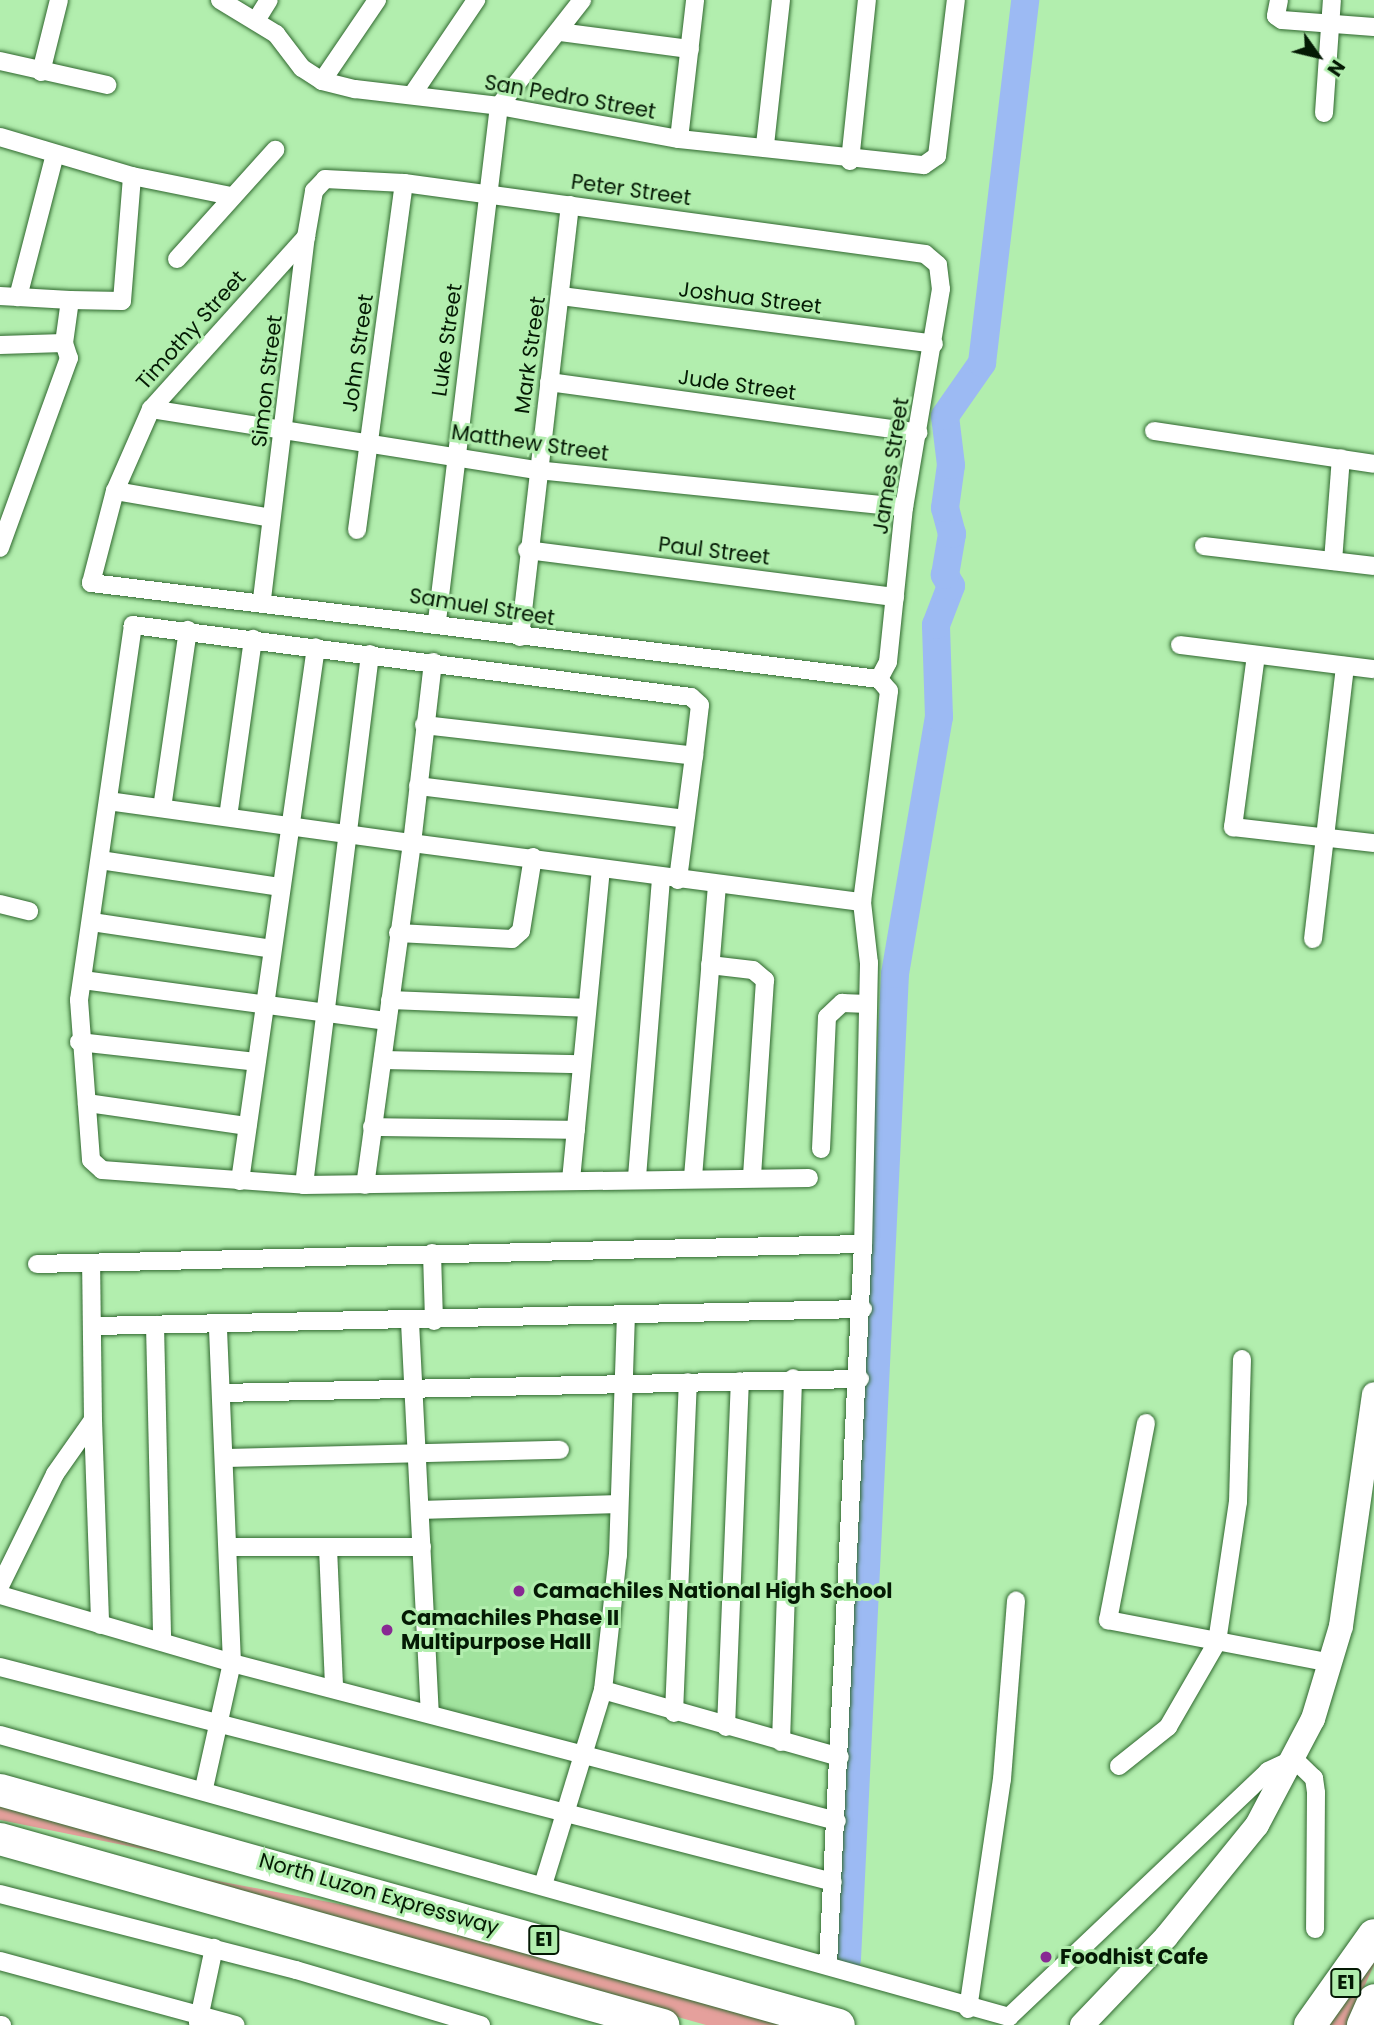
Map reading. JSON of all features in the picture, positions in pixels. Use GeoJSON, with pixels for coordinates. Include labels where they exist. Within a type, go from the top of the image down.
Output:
{"type":"FeatureCollection","features":[{"type":"Feature","properties":{"kind":"highway","name":"North Luzon Expressway"},"geometry":{"type":"LineString","coordinates":[[0,1790],[839,2025]]}},
{"type":"Feature","properties":{"kind":"highway","name":"E1"},"geometry":{"type":"LineString","coordinates":[[0,1839],[650,2022]]}},
{"type":"Feature","properties":{"kind":"highway","name":"E1"},"geometry":{"type":"LineString","coordinates":[[1310,2025],[1344,1985],[1374,1935]]}},
{"type":"Feature","properties":{"kind":"highway"},"geometry":{"type":"LineString","coordinates":[[1363,2025],[1374,2000]]}},
{"type":"Feature","properties":{"kind":"street"},"geometry":{"type":"LineString","coordinates":[[41,72],[59,0]]}},
{"type":"Feature","properties":{"kind":"street"},"geometry":{"type":"LineString","coordinates":[[220,0],[257,19],[322,81],[377,0]]}},
{"type":"Feature","properties":{"kind":"street"},"geometry":{"type":"LineString","coordinates":[[257,19],[269,0]]}},
{"type":"Feature","properties":{"kind":"street"},"geometry":{"type":"LineString","coordinates":[[412,95],[476,0]]}},
{"type":"Feature","properties":{"kind":"street"},"geometry":{"type":"LineString","coordinates":[[499,106],[560,32],[582,0]]}},
{"type":"Feature","properties":{"kind":"street"},"geometry":{"type":"LineString","coordinates":[[679,139],[695,0]]}},
{"type":"Feature","properties":{"kind":"street"},"geometry":{"type":"LineString","coordinates":[[765,145],[781,0]]}},
{"type":"Feature","properties":{"kind":"street"},"geometry":{"type":"LineString","coordinates":[[850,161],[867,0]]}},
{"type":"Feature","properties":{"kind":"street","name":"San Pedro Street"},"geometry":{"type":"LineString","coordinates":[[322,81],[499,106],[679,139],[765,145],[850,161],[924,165],[937,156],[956,0]]}},
{"type":"Feature","properties":{"kind":"street"},"geometry":{"type":"LineString","coordinates":[[1279,0],[1279,19],[1374,27]]}},
{"type":"Feature","properties":{"kind":"street"},"geometry":{"type":"LineString","coordinates":[[1324,113],[1332,0]]}},
{"type":"Feature","properties":{"kind":"street"},"geometry":{"type":"LineString","coordinates":[[560,32],[690,49]]}},
{"type":"Feature","properties":{"kind":"street"},"geometry":{"type":"LineString","coordinates":[[0,61],[107,85]]}},
{"type":"Feature","properties":{"kind":"street","name":"Luke Street"},"geometry":{"type":"LineString","coordinates":[[437,621],[454,455],[491,195],[499,106]]}},
{"type":"Feature","properties":{"kind":"street"},"geometry":{"type":"LineString","coordinates":[[0,137],[132,176],[231,197]]}},
{"type":"Feature","properties":{"kind":"street"},"geometry":{"type":"LineString","coordinates":[[177,258],[275,150]]}},
{"type":"Feature","properties":{"kind":"street"},"geometry":{"type":"LineString","coordinates":[[55,154],[9,297],[122,301],[132,176]]}},
{"type":"Feature","properties":{"kind":"street","name":"Peter Street"},"geometry":{"type":"LineString","coordinates":[[331,178],[404,183],[925,254]]}},
{"type":"Feature","properties":{"kind":"street","name":"Simon Street"},"geometry":{"type":"LineString","coordinates":[[262,599],[285,431],[306,237],[314,191],[331,178]]}},
{"type":"Feature","properties":{"kind":"street","name":"John Street"},"geometry":{"type":"LineString","coordinates":[[357,530],[404,183]]}},
{"type":"Feature","properties":{"kind":"street","name":"Mark Street"},"geometry":{"type":"LineString","coordinates":[[520,637],[527,550],[561,296],[570,205]]}},
{"type":"Feature","properties":{"kind":"street","name":"Timothy Street"},"geometry":{"type":"LineString","coordinates":[[91,583],[115,491],[151,409],[306,237]]}},
{"type":"Feature","properties":{"kind":"street","name":"James Street"},"geometry":{"type":"LineString","coordinates":[[873,679],[888,662],[904,507],[934,344],[942,278],[925,254]]}},
{"type":"Feature","properties":{"kind":"street","name":"Joshua Street"},"geometry":{"type":"LineString","coordinates":[[561,296],[934,344]]}},
{"type":"Feature","properties":{"kind":"street"},"geometry":{"type":"LineString","coordinates":[[0,548],[66,376],[64,344],[70,300]]}},
{"type":"Feature","properties":{"kind":"street"},"geometry":{"type":"LineString","coordinates":[[0,345],[64,344]]}},
{"type":"Feature","properties":{"kind":"street","name":"Jude Street"},"geometry":{"type":"LineString","coordinates":[[549,382],[919,433]]}},
{"type":"Feature","properties":{"kind":"street","name":"Matthew Street"},"geometry":{"type":"LineString","coordinates":[[151,409],[537,470],[904,507]]}},
{"type":"Feature","properties":{"kind":"street"},"geometry":{"type":"LineString","coordinates":[[1154,431],[1374,464]]}},
{"type":"Feature","properties":{"kind":"street"},"geometry":{"type":"LineString","coordinates":[[1333,561],[1340,458]]}},
{"type":"Feature","properties":{"kind":"street"},"geometry":{"type":"LineString","coordinates":[[115,491],[271,518]]}},
{"type":"Feature","properties":{"kind":"street"},"geometry":{"type":"LineString","coordinates":[[1204,546],[1374,566]]}},
{"type":"Feature","properties":{"kind":"street","name":"Paul Street"},"geometry":{"type":"LineString","coordinates":[[527,550],[895,597]]}},
{"type":"Feature","properties":{"kind":"street","name":"Samuel Street"},"geometry":{"type":"LineString","coordinates":[[91,583],[262,599],[437,621],[520,637],[873,679]]}},
{"type":"Feature","properties":{"kind":"street"},"geometry":{"type":"LineString","coordinates":[[638,1177],[669,878],[685,818],[694,756],[696,699],[142,624],[128,630],[83,980],[79,1042],[95,1167],[304,1185],[638,1177],[809,1178]]}},
{"type":"Feature","properties":{"kind":"street"},"geometry":{"type":"LineString","coordinates":[[162,808],[188,630]]}},
{"type":"Feature","properties":{"kind":"street"},"geometry":{"type":"LineString","coordinates":[[228,817],[253,639]]}},
{"type":"Feature","properties":{"kind":"street"},"geometry":{"type":"LineString","coordinates":[[1180,645],[1374,669]]}},
{"type":"Feature","properties":{"kind":"street"},"geometry":{"type":"LineString","coordinates":[[240,1181],[316,647]]}},
{"type":"Feature","properties":{"kind":"street"},"geometry":{"type":"LineString","coordinates":[[304,1185],[370,654]]}},
{"type":"Feature","properties":{"kind":"street"},"geometry":{"type":"LineString","coordinates":[[1256,655],[1233,827],[1374,843]]}},
{"type":"Feature","properties":{"kind":"street"},"geometry":{"type":"LineString","coordinates":[[365,1185],[412,843],[433,662]]}},
{"type":"Feature","properties":{"kind":"street"},"geometry":{"type":"LineString","coordinates":[[1313,939],[1345,666]]}},
{"type":"Feature","properties":{"kind":"street"},"geometry":{"type":"LineString","coordinates":[[828,1964],[863,1309],[868,1004],[862,902],[889,691],[873,679]]}},
{"type":"Feature","properties":{"kind":"street"},"geometry":{"type":"LineString","coordinates":[[424,725],[694,756]]}},
{"type":"Feature","properties":{"kind":"street"},"geometry":{"type":"LineString","coordinates":[[418,786],[685,818]]}},
{"type":"Feature","properties":{"kind":"street"},"geometry":{"type":"LineString","coordinates":[[108,801],[533,857],[716,887],[862,902]]}},
{"type":"Feature","properties":{"kind":"street"},"geometry":{"type":"LineString","coordinates":[[398,933],[512,939],[521,931],[533,857]]}},
{"type":"Feature","properties":{"kind":"street"},"geometry":{"type":"LineString","coordinates":[[100,860],[281,887]]}},
{"type":"Feature","properties":{"kind":"street"},"geometry":{"type":"LineString","coordinates":[[571,1180],[601,868]]}},
{"type":"Feature","properties":{"kind":"street"},"geometry":{"type":"LineString","coordinates":[[693,1177],[716,887]]}},
{"type":"Feature","properties":{"kind":"street"},"geometry":{"type":"LineString","coordinates":[[0,904],[29,911]]}},
{"type":"Feature","properties":{"kind":"street"},"geometry":{"type":"LineString","coordinates":[[92,922],[272,949]]}},
{"type":"Feature","properties":{"kind":"street"},"geometry":{"type":"LineString","coordinates":[[710,965],[753,970],[765,980],[752,1178]]}},
{"type":"Feature","properties":{"kind":"street"},"geometry":{"type":"LineString","coordinates":[[83,980],[387,1021]]}},
{"type":"Feature","properties":{"kind":"street"},"geometry":{"type":"LineString","coordinates":[[390,1000],[587,1008]]}},
{"type":"Feature","properties":{"kind":"street"},"geometry":{"type":"LineString","coordinates":[[821,1149],[827,1017],[842,1003],[868,1004]]}},
{"type":"Feature","properties":{"kind":"street"},"geometry":{"type":"LineString","coordinates":[[79,1042],[256,1062]]}},
{"type":"Feature","properties":{"kind":"street"},"geometry":{"type":"LineString","coordinates":[[383,1060],[582,1064]]}},
{"type":"Feature","properties":{"kind":"street"},"geometry":{"type":"LineString","coordinates":[[87,1104],[247,1126]]}},
{"type":"Feature","properties":{"kind":"street"},"geometry":{"type":"LineString","coordinates":[[372,1127],[576,1130]]}},
{"type":"Feature","properties":{"kind":"street"},"geometry":{"type":"LineString","coordinates":[[37,1264],[863,1244]]}},
{"type":"Feature","properties":{"kind":"street"},"geometry":{"type":"LineString","coordinates":[[432,1253],[434,1321]]}},
{"type":"Feature","properties":{"kind":"street"},"geometry":{"type":"LineString","coordinates":[[91,1264],[95,1326],[93,1420],[100,1625]]}},
{"type":"Feature","properties":{"kind":"street"},"geometry":{"type":"LineString","coordinates":[[95,1326],[218,1327],[863,1309]]}},
{"type":"Feature","properties":{"kind":"street"},"geometry":{"type":"LineString","coordinates":[[543,1885],[569,1813],[603,1690],[619,1504],[626,1315]]}},
{"type":"Feature","properties":{"kind":"street"},"geometry":{"type":"LineString","coordinates":[[410,1322],[419,1449],[430,1711]]}},
{"type":"Feature","properties":{"kind":"street"},"geometry":{"type":"LineString","coordinates":[[155,1325],[162,1642]]}},
{"type":"Feature","properties":{"kind":"street"},"geometry":{"type":"LineString","coordinates":[[204,1788],[221,1725],[232,1663],[218,1327]]}},
{"type":"Feature","properties":{"kind":"street"},"geometry":{"type":"LineString","coordinates":[[1119,1766],[1168,1727],[1217,1642],[1238,1502],[1242,1359]]}},
{"type":"Feature","properties":{"kind":"street"},"geometry":{"type":"LineString","coordinates":[[781,1742],[793,1378]]}},
{"type":"Feature","properties":{"kind":"street"},"geometry":{"type":"LineString","coordinates":[[221,1394],[414,1386],[860,1378]]}},
{"type":"Feature","properties":{"kind":"street"},"geometry":{"type":"LineString","coordinates":[[726,1727],[740,1381]]}},
{"type":"Feature","properties":{"kind":"street"},"geometry":{"type":"LineString","coordinates":[[674,1713],[688,1382]]}},
{"type":"Feature","properties":{"kind":"street"},"geometry":{"type":"LineString","coordinates":[[1082,2025],[1166,1937],[1257,1825],[1294,1759],[1331,1663],[1374,1394]]}},
{"type":"Feature","properties":{"kind":"street"},"geometry":{"type":"LineString","coordinates":[[0,1586],[55,1474],[93,1420]]}},
{"type":"Feature","properties":{"kind":"street"},"geometry":{"type":"LineString","coordinates":[[1146,1423],[1108,1620],[1331,1663]]}},
{"type":"Feature","properties":{"kind":"street"},"geometry":{"type":"LineString","coordinates":[[225,1458],[419,1449],[561,1450]]}},
{"type":"Feature","properties":{"kind":"street"},"geometry":{"type":"LineString","coordinates":[[420,1510],[619,1504]]}},
{"type":"Feature","properties":{"kind":"street"},"geometry":{"type":"LineString","coordinates":[[228,1547],[422,1547]]}},
{"type":"Feature","properties":{"kind":"street"},"geometry":{"type":"LineString","coordinates":[[328,1548],[334,1687]]}},
{"type":"Feature","properties":{"kind":"street"},"geometry":{"type":"LineString","coordinates":[[0,1595],[232,1663],[430,1711],[837,1821]]}},
{"type":"Feature","properties":{"kind":"street"},"geometry":{"type":"LineString","coordinates":[[968,2009],[1002,1779],[1016,1601]]}},
{"type":"Feature","properties":{"kind":"street"},"geometry":{"type":"LineString","coordinates":[[0,1667],[833,1882]]}},
{"type":"Feature","properties":{"kind":"street"},"geometry":{"type":"LineString","coordinates":[[603,1690],[674,1713],[840,1757]]}},
{"type":"Feature","properties":{"kind":"street"},"geometry":{"type":"LineString","coordinates":[[0,1735],[204,1788],[828,1964],[968,2009],[1009,2017],[1018,2012],[1268,1771],[1294,1759]]}},
{"type":"Feature","properties":{"kind":"street"},"geometry":{"type":"LineString","coordinates":[[1294,1759],[1314,1778],[1316,1793],[1315,1928]]}},
{"type":"Feature","properties":{"kind":"street"},"geometry":{"type":"LineString","coordinates":[[0,1894],[214,1948],[481,2025]]}},
{"type":"Feature","properties":{"kind":"street"},"geometry":{"type":"LineString","coordinates":[[199,2019],[214,1948]]}},
{"type":"Feature","properties":{"kind":"street"},"geometry":{"type":"LineString","coordinates":[[0,1961],[199,2019],[235,2025]]}},
{"type":"Feature","properties":{"kind":"shaded area","name":"Camachiles National High School"},"geometry":{"type":"Polygon","coordinates":[[[613,1507],[607,1634],[590,1722],[572,1753],[432,1717],[426,1514],[613,1507]]]}},
{"type":"Feature","properties":{"kind":"shaded area"},"geometry":{"type":"Polygon","coordinates":[[[0,1797],[192,1859],[0,1820],[0,1797]]]}},
{"type":"Feature","properties":{"kind":"shaded area"},"geometry":{"type":"Polygon","coordinates":[[[165,1871],[392,1914],[792,2025],[706,2025],[165,1871]]]}},
{"type":"Feature","properties":{"kind":"shaded area"},"geometry":{"type":"Polygon","coordinates":[[[1374,1947],[1374,1965],[1347,2025],[1323,2025],[1374,1947]]]}},
{"type":"Feature","properties":{"kind":"waterway"},"geometry":{"type":"LineString","coordinates":[[847,1959],[895,974],[939,717],[936,625],[951,586],[945,575],[952,534],[945,508],[951,465],[945,416],[982,363],[1025,0]]}},
{"type":"Feature","properties":{"kind":"place","name":"Camachiles National High School"},"geometry":{"type":"Point","coordinates":[519,1591]}},
{"type":"Feature","properties":{"kind":"place","name":"Camachiles Phase II Multipurpose Hall"},"geometry":{"type":"Point","coordinates":[387,1630]}},
{"type":"Feature","properties":{"kind":"place","name":"Foodhist Cafe"},"geometry":{"type":"Point","coordinates":[1046,1957]}}]}
